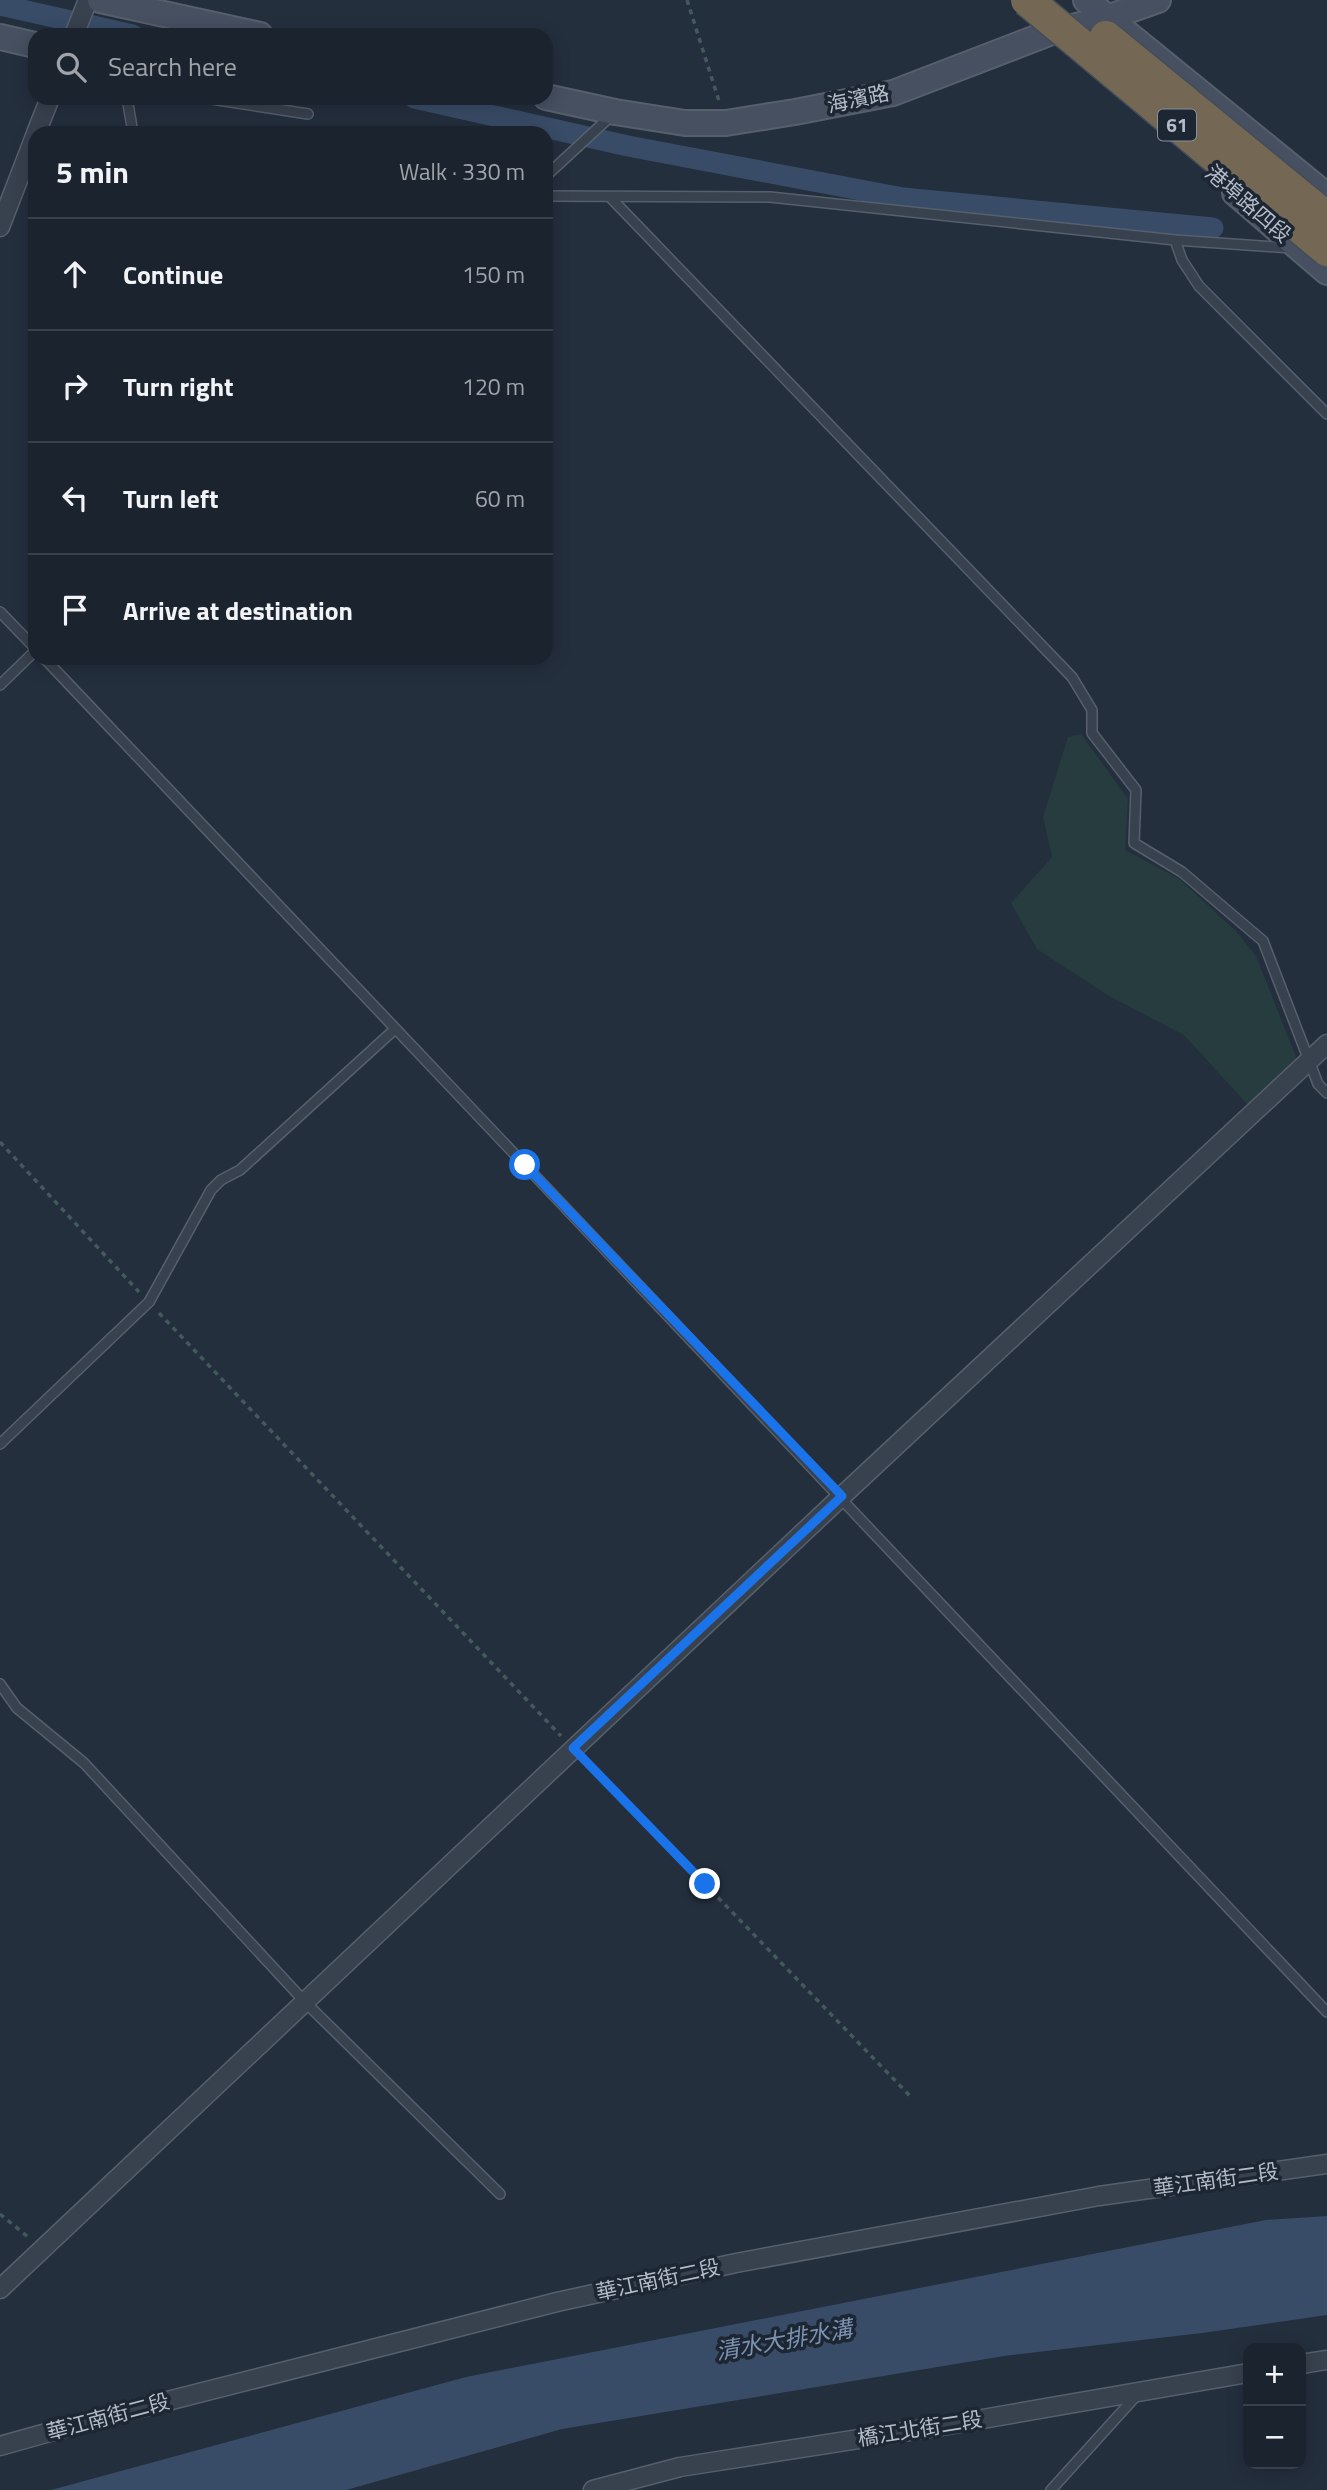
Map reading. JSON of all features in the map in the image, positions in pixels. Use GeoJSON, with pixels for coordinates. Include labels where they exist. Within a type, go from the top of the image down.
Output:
{"type":"FeatureCollection","features":[{"type":"Feature","properties":{"kind":"highway","name":"61"},"geometry":{"type":"LineString","coordinates":[[1027,0],[1318,251]]}},
{"type":"Feature","properties":{"kind":"highway","name":"61"},"geometry":{"type":"LineString","coordinates":[[1061,0],[1327,218]]}},
{"type":"Feature","properties":{"kind":"street"},"geometry":{"type":"LineString","coordinates":[[77,28],[88,0]]}},
{"type":"Feature","properties":{"kind":"street"},"geometry":{"type":"LineString","coordinates":[[100,0],[228,28]]}},
{"type":"Feature","properties":{"kind":"street","name":"港埠路四段"},"geometry":{"type":"LineString","coordinates":[[1008,0],[1318,251],[1327,272]]}},
{"type":"Feature","properties":{"kind":"street"},"geometry":{"type":"LineString","coordinates":[[1086,0],[1327,197]]}},
{"type":"Feature","properties":{"kind":"street","name":"海濱路"},"geometry":{"type":"LineString","coordinates":[[553,99],[608,119],[726,123],[795,113],[893,93],[1049,33],[1107,18],[1158,0]]}},
{"type":"Feature","properties":{"kind":"street"},"geometry":{"type":"LineString","coordinates":[[0,37],[28,43]]}},
{"type":"Feature","properties":{"kind":"street"},"geometry":{"type":"LineString","coordinates":[[39,126],[47,105]]}},
{"type":"Feature","properties":{"kind":"street"},"geometry":{"type":"LineString","coordinates":[[0,227],[28,155]]}},
{"type":"Feature","properties":{"kind":"street"},"geometry":{"type":"LineString","coordinates":[[0,2290],[573,1748],[1327,1044]]}},
{"type":"Feature","properties":{"kind":"street","name":"華江南街二段"},"geometry":{"type":"LineString","coordinates":[[0,2446],[103,2417],[557,2302],[736,2263],[1099,2196],[1327,2164]]}},
{"type":"Feature","properties":{"kind":"street"},"geometry":{"type":"LineString","coordinates":[[1306,2363],[1327,2360]]}},
{"type":"Feature","properties":{"kind":"street","name":"橋江北街二段"},"geometry":{"type":"LineString","coordinates":[[593,2490],[680,2467],[1243,2374]]}},
{"type":"Feature","properties":{"kind":"lane"},"geometry":{"type":"LineString","coordinates":[[128,105],[132,126]]}},
{"type":"Feature","properties":{"kind":"lane"},"geometry":{"type":"LineString","coordinates":[[250,105],[308,114]]}},
{"type":"Feature","properties":{"kind":"lane"},"geometry":{"type":"LineString","coordinates":[[553,170],[608,119]]}},
{"type":"Feature","properties":{"kind":"lane"},"geometry":{"type":"LineString","coordinates":[[553,197],[770,197],[1175,240],[1318,251]]}},
{"type":"Feature","properties":{"kind":"lane"},"geometry":{"type":"LineString","coordinates":[[610,197],[1072,677],[1092,710],[1092,733],[1136,790],[1135,843],[1182,872],[1263,941],[1318,1084],[1327,1093]]}},
{"type":"Feature","properties":{"kind":"lane"},"geometry":{"type":"LineString","coordinates":[[1175,240],[1182,260],[1199,286],[1327,414]]}},
{"type":"Feature","properties":{"kind":"lane"},"geometry":{"type":"LineString","coordinates":[[0,612],[28,642]]}},
{"type":"Feature","properties":{"kind":"lane"},"geometry":{"type":"LineString","coordinates":[[0,685],[28,657]]}},
{"type":"Feature","properties":{"kind":"lane"},"geometry":{"type":"LineString","coordinates":[[51,665],[842,1496],[1327,2012]]}},
{"type":"Feature","properties":{"kind":"lane"},"geometry":{"type":"LineString","coordinates":[[0,1444],[149,1302],[211,1190],[221,1180],[240,1170],[395,1029]]}},
{"type":"Feature","properties":{"kind":"lane"},"geometry":{"type":"LineString","coordinates":[[0,1684],[17,1708],[84,1763],[305,2001],[500,2194]]}},
{"type":"Feature","properties":{"kind":"lane"},"geometry":{"type":"LineString","coordinates":[[1051,2490],[1140,2392]]}},
{"type":"Feature","properties":{"kind":"path"},"geometry":{"type":"LineString","coordinates":[[687,0],[726,123]]}},
{"type":"Feature","properties":{"kind":"path"},"geometry":{"type":"LineString","coordinates":[[0,1142],[573,1748],[911,2097]]}},
{"type":"Feature","properties":{"kind":"path"},"geometry":{"type":"LineString","coordinates":[[0,2214],[43,2249]]}},
{"type":"Feature","properties":{"kind":"green space"},"geometry":{"type":"Polygon","coordinates":[[[1081,734],[1128,799],[1125,850],[1178,878],[1236,931],[1256,956],[1298,1062],[1248,1105],[1184,1035],[1109,996],[1037,949],[1011,903],[1052,857],[1043,817],[1068,737],[1081,734]]]}},
{"type":"Feature","properties":{"kind":"water","name":"清水大排水溝"},"geometry":{"type":"Polygon","coordinates":[[[1327,2216],[1327,2315],[1202,2333],[1004,2356],[562,2429],[346,2490],[51,2490],[466,2377],[1266,2220],[1327,2216]]]}},
{"type":"Feature","properties":{"kind":"waterway"},"geometry":{"type":"LineString","coordinates":[[0,5],[102,28]]}},
{"type":"Feature","properties":{"kind":"waterway"},"geometry":{"type":"LineString","coordinates":[[445,105],[539,126]]}},
{"type":"Feature","properties":{"kind":"waterway"},"geometry":{"type":"LineString","coordinates":[[553,129],[903,198],[1213,228]]}},
{"type":"Feature","properties":{"kind":"route"},"geometry":{"type":"LineString","coordinates":[[525,1165],[842,1496],[573,1748],[705,1884]]}}]}
